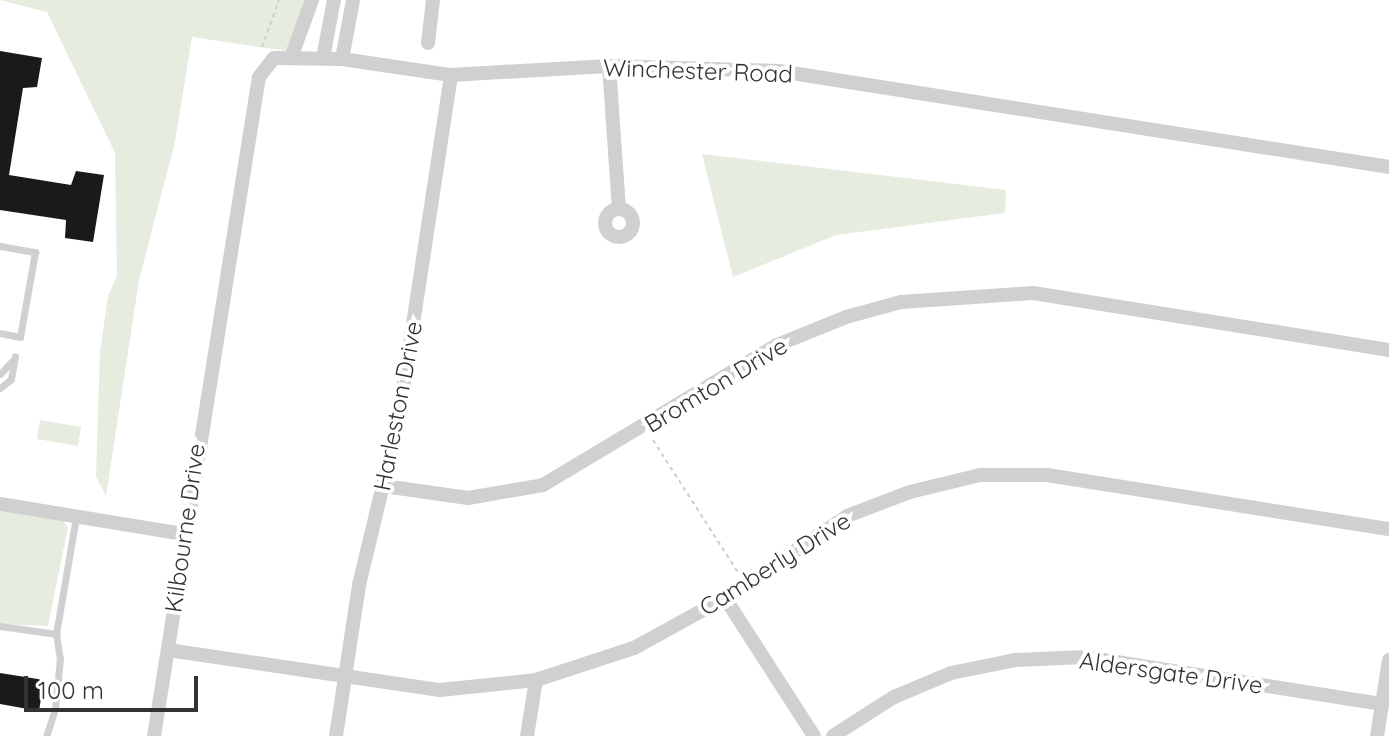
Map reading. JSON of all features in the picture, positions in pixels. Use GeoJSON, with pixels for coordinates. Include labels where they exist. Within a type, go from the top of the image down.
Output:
{"type":"FeatureCollection","features":[{"type":"Feature","properties":{"kind":"street"},"geometry":{"type":"LineString","coordinates":[[292,55],[312,0]]}},
{"type":"Feature","properties":{"kind":"street"},"geometry":{"type":"LineString","coordinates":[[323,58],[334,0]]}},
{"type":"Feature","properties":{"kind":"street"},"geometry":{"type":"LineString","coordinates":[[342,59],[353,0]]}},
{"type":"Feature","properties":{"kind":"street"},"geometry":{"type":"LineString","coordinates":[[428,43],[433,0]]}},
{"type":"Feature","properties":{"kind":"street","name":"Winchester Road"},"geometry":{"type":"LineString","coordinates":[[292,55],[451,75],[609,66],[779,71],[1389,167]]}},
{"type":"Feature","properties":{"kind":"street","name":"Kilbourne Drive"},"geometry":{"type":"LineString","coordinates":[[154,736],[217,320],[261,70],[274,58],[292,55]]}},
{"type":"Feature","properties":{"kind":"street"},"geometry":{"type":"LineString","coordinates":[[609,66],[619,209]]}},
{"type":"Feature","properties":{"kind":"street","name":"Harleston Drive"},"geometry":{"type":"LineString","coordinates":[[336,736],[359,585],[384,486],[451,75]]}},
{"type":"Feature","properties":{"kind":"street","name":"Bromton Drive"},"geometry":{"type":"LineString","coordinates":[[384,486],[468,498],[543,485],[777,345],[846,317],[901,302],[989,292],[1033,293],[1389,350]]}},
{"type":"Feature","properties":{"kind":"street","name":"Camberly Drive"},"geometry":{"type":"LineString","coordinates":[[168,650],[440,690],[536,680],[634,648],[725,598],[847,516],[910,492],[980,475],[1047,475],[1389,529]]}},
{"type":"Feature","properties":{"kind":"street"},"geometry":{"type":"LineString","coordinates":[[0,504],[183,534]]}},
{"type":"Feature","properties":{"kind":"street"},"geometry":{"type":"LineString","coordinates":[[725,598],[814,736]]}},
{"type":"Feature","properties":{"kind":"street","name":"Aldersgate Drive"},"geometry":{"type":"LineString","coordinates":[[833,736],[894,697],[951,673],[1015,660],[1085,657],[1382,704]]}},
{"type":"Feature","properties":{"kind":"street"},"geometry":{"type":"LineString","coordinates":[[1377,736],[1389,660]]}},
{"type":"Feature","properties":{"kind":"street"},"geometry":{"type":"LineString","coordinates":[[527,736],[536,680]]}},
{"type":"Feature","properties":{"kind":"lane"},"geometry":{"type":"LineString","coordinates":[[0,246],[35,252],[20,337],[0,333]]}},
{"type":"Feature","properties":{"kind":"lane"},"geometry":{"type":"LineString","coordinates":[[0,374],[14,357],[11,379],[0,388]]}},
{"type":"Feature","properties":{"kind":"lane"},"geometry":{"type":"LineString","coordinates":[[46,736],[57,696],[56,634],[76,515]]}},
{"type":"Feature","properties":{"kind":"lane"},"geometry":{"type":"LineString","coordinates":[[0,626],[56,634]]}},
{"type":"Feature","properties":{"kind":"path"},"geometry":{"type":"LineString","coordinates":[[272,45],[263,45],[279,0]]}},
{"type":"Feature","properties":{"kind":"path"},"geometry":{"type":"LineString","coordinates":[[653,440],[737,571]]}},
{"type":"Feature","properties":{"kind":"shaded area"},"geometry":{"type":"Polygon","coordinates":[[[0,0],[313,0],[287,51],[192,37],[175,142],[139,280],[106,496],[96,477],[100,352],[108,296],[117,276],[115,153],[47,12],[0,0]]]}},
{"type":"Feature","properties":{"kind":"shaded area"},"geometry":{"type":"Polygon","coordinates":[[[702,154],[1006,190],[1005,213],[836,235],[733,277],[702,154]]]}},
{"type":"Feature","properties":{"kind":"shaded area"},"geometry":{"type":"Polygon","coordinates":[[[40,420],[81,427],[78,446],[37,439],[40,420]]]}},
{"type":"Feature","properties":{"kind":"shaded area"},"geometry":{"type":"Polygon","coordinates":[[[0,511],[63,521],[68,527],[48,626],[0,624],[0,511]]]}},
{"type":"Feature","properties":{"kind":"building"},"geometry":{"type":"Polygon","coordinates":[[[0,51],[42,58],[37,87],[23,88],[9,175],[71,185],[76,171],[104,175],[93,242],[65,238],[66,220],[0,210],[0,51]]]}},
{"type":"Feature","properties":{"kind":"building"},"geometry":{"type":"Polygon","coordinates":[[[0,673],[44,680],[39,711],[0,704],[0,673]]]}}]}
